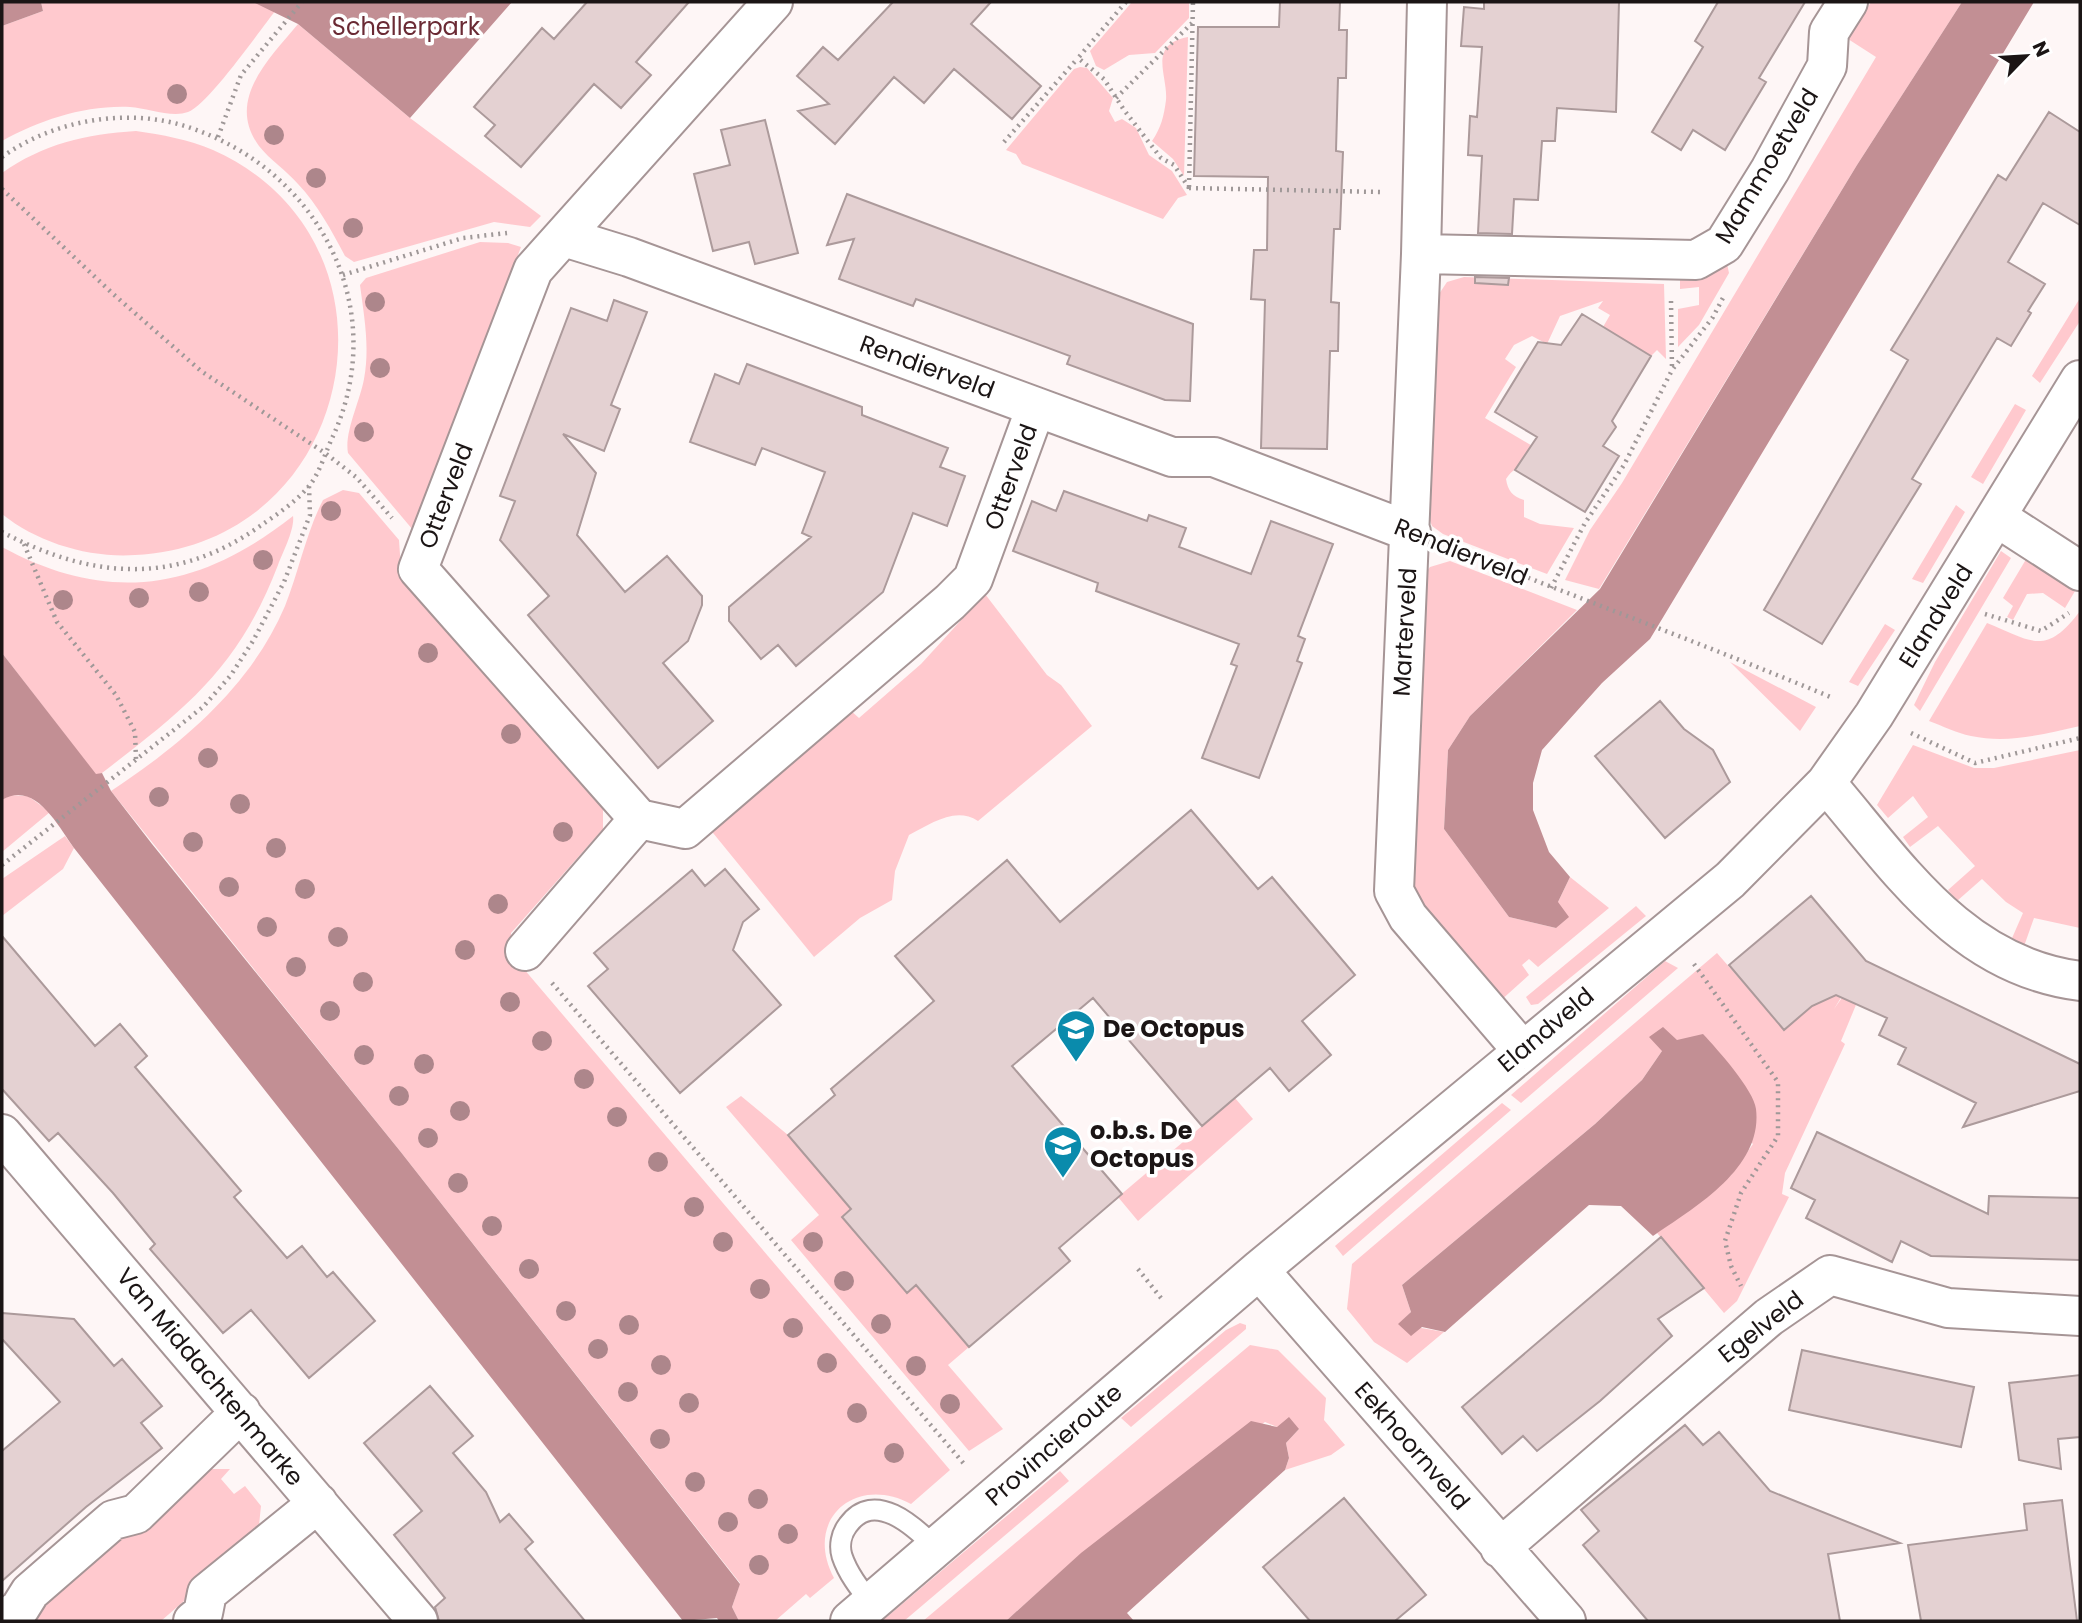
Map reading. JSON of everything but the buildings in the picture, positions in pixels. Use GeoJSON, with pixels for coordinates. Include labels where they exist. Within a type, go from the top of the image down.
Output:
{"type":"FeatureCollection","features":[{"type":"Feature","properties":{"kind":"street"},"geometry":{"type":"LineString","coordinates":[[564,237],[773,2]]}},
{"type":"Feature","properties":{"kind":"street","name":"Marterveld"},"geometry":{"type":"LineString","coordinates":[[1427,2],[1421,254],[1394,891],[1408,917],[1522,1049]]}},
{"type":"Feature","properties":{"kind":"street","name":"Mammoetveld"},"geometry":{"type":"LineString","coordinates":[[1421,254],[1696,260],[1724,244],[1770,170],[1827,66],[1829,32],[1848,2]]}},
{"type":"Feature","properties":{"kind":"street","name":"Rendierveld"},"geometry":{"type":"LineString","coordinates":[[564,237],[629,257],[1172,457],[1214,457],[1410,531]]}},
{"type":"Feature","properties":{"kind":"street","name":"Otterveld"},"geometry":{"type":"LineString","coordinates":[[564,237],[533,270],[418,569],[639,819],[685,829],[950,602],[973,579],[1037,407]]}},
{"type":"Feature","properties":{"kind":"street","name":"Elandveld"},"geometry":{"type":"LineString","coordinates":[[1259,1270],[1522,1049],[1730,880],[1826,783],[1874,715],[1998,518],[2080,380]]}},
{"type":"Feature","properties":{"kind":"street"},"geometry":{"type":"LineString","coordinates":[[1998,518],[2078,588]]}},
{"type":"Feature","properties":{"kind":"street"},"geometry":{"type":"LineString","coordinates":[[1826,783],[1951,923],[1991,953],[2047,976],[2080,981]]}},
{"type":"Feature","properties":{"kind":"street"},"geometry":{"type":"LineString","coordinates":[[525,951],[639,819]]}},
{"type":"Feature","properties":{"kind":"street","name":"Van Middachtenmarke"},"geometry":{"type":"LineString","coordinates":[[2,1134],[418,1621]]}},
{"type":"Feature","properties":{"kind":"street","name":"Provincieroute"},"geometry":{"type":"LineString","coordinates":[[860,1612],[1259,1270]]}},
{"type":"Feature","properties":{"kind":"street","name":"Eekhoornveld"},"geometry":{"type":"LineString","coordinates":[[1259,1270],[1566,1621]]}},
{"type":"Feature","properties":{"kind":"street","name":"Egelveld"},"geometry":{"type":"LineString","coordinates":[[1500,1548],[1769,1317],[1829,1275],[1948,1308],[2080,1315]]}},
{"type":"Feature","properties":{"kind":"street"},"geometry":{"type":"LineString","coordinates":[[4,1621],[20,1608],[30,1592],[113,1520],[136,1514],[241,1412]]}},
{"type":"Feature","properties":{"kind":"street"},"geometry":{"type":"LineString","coordinates":[[193,1621],[203,1613],[207,1592],[318,1503]]}},
{"type":"Feature","properties":{"kind":"lane"},"geometry":{"type":"LineString","coordinates":[[860,1612],[855,1582],[843,1558],[842,1538],[852,1520],[876,1510],[888,1512],[913,1525],[935,1547]]}},
{"type":"Feature","properties":{"kind":"path"},"geometry":{"type":"LineString","coordinates":[[218,137],[241,75],[302,2]]}},
{"type":"Feature","properties":{"kind":"path"},"geometry":{"type":"LineString","coordinates":[[1004,142],[1126,2]]}},
{"type":"Feature","properties":{"kind":"path"},"geometry":{"type":"LineString","coordinates":[[1189,188],[1193,2]]}},
{"type":"Feature","properties":{"kind":"path"},"geometry":{"type":"LineString","coordinates":[[1116,98],[1192,22]]}},
{"type":"Feature","properties":{"kind":"path"},"geometry":{"type":"LineString","coordinates":[[1078,58],[1104,79],[1161,158],[1174,165],[1189,188]]}},
{"type":"Feature","properties":{"kind":"path"},"geometry":{"type":"LineString","coordinates":[[2,157],[54,130],[95,120],[136,118],[164,122],[218,137],[254,157],[286,183],[313,216],[343,275],[353,333],[351,374],[342,415],[309,486],[239,541],[200,558],[160,568],[119,569],[78,565],[2,532]]}},
{"type":"Feature","properties":{"kind":"path"},"geometry":{"type":"LineString","coordinates":[[1189,188],[1422,193]]}},
{"type":"Feature","properties":{"kind":"path"},"geometry":{"type":"LineString","coordinates":[[2,189],[112,293],[201,371],[325,453],[356,477],[425,551]]}},
{"type":"Feature","properties":{"kind":"path"},"geometry":{"type":"LineString","coordinates":[[343,275],[463,239],[496,233],[564,237]]}},
{"type":"Feature","properties":{"kind":"path"},"geometry":{"type":"LineString","coordinates":[[1670,260],[1672,370]]}},
{"type":"Feature","properties":{"kind":"path"},"geometry":{"type":"LineString","coordinates":[[1550,587],[1585,523],[1624,466],[1672,370],[1713,317],[1731,284]]}},
{"type":"Feature","properties":{"kind":"path"},"geometry":{"type":"LineString","coordinates":[[2,865],[203,707],[231,675],[253,641],[284,582],[310,515],[309,486]]}},
{"type":"Feature","properties":{"kind":"path","name":"Rendierveld"},"geometry":{"type":"LineString","coordinates":[[1410,531],[1585,601],[1689,638],[1874,715]]}},
{"type":"Feature","properties":{"kind":"path"},"geometry":{"type":"LineString","coordinates":[[24,543],[57,622],[116,695],[135,732],[136,759]]}},
{"type":"Feature","properties":{"kind":"path"},"geometry":{"type":"LineString","coordinates":[[1991,604],[1985,615],[2041,631],[2078,588]]}},
{"type":"Feature","properties":{"kind":"path"},"geometry":{"type":"LineString","coordinates":[[1874,715],[1975,763],[2080,738]]}},
{"type":"Feature","properties":{"kind":"path"},"geometry":{"type":"LineString","coordinates":[[1667,930],[1778,1082],[1778,1136],[1741,1193],[1725,1241],[1731,1266],[1744,1293],[1769,1317]]}},
{"type":"Feature","properties":{"kind":"path"},"geometry":{"type":"LineString","coordinates":[[525,951],[993,1498]]}},
{"type":"Feature","properties":{"kind":"shaded area"},"geometry":{"type":"Polygon","coordinates":[[[2,2],[41,2],[43,11],[2,26],[2,2]]]}},
{"type":"Feature","properties":{"kind":"shaded area"},"geometry":{"type":"Polygon","coordinates":[[[41,2],[253,2],[276,10],[208,96],[188,112],[167,113],[130,107],[80,111],[47,120],[2,141],[2,26],[43,11],[41,2]]]}},
{"type":"Feature","properties":{"kind":"shaded area"},"geometry":{"type":"Polygon","coordinates":[[[253,2],[512,2],[410,118],[298,24],[253,2]]]}},
{"type":"Feature","properties":{"kind":"shaded area"},"geometry":{"type":"Polygon","coordinates":[[[1132,2],[1189,2],[1189,18],[1155,53],[1129,55],[1104,70],[1096,66],[1090,51],[1132,2]]]}},
{"type":"Feature","properties":{"kind":"shaded area"},"geometry":{"type":"Polygon","coordinates":[[[1871,2],[1962,2],[1857,165],[1599,589],[1565,580],[1590,530],[1622,483],[1876,57],[1848,39],[1871,2]]]}},
{"type":"Feature","properties":{"kind":"shaded area"},"geometry":{"type":"Polygon","coordinates":[[[1962,2],[2034,2],[1650,639],[1602,683],[1542,750],[1533,783],[1533,810],[1549,852],[1570,877],[1558,902],[1569,917],[1556,928],[1509,917],[1444,829],[1448,750],[1470,716],[1600,589],[1857,165],[1962,2]]]}},
{"type":"Feature","properties":{"kind":"shaded area"},"geometry":{"type":"Polygon","coordinates":[[[298,24],[410,118],[541,216],[530,227],[494,222],[354,262],[345,256],[312,200],[263,151],[250,129],[247,112],[255,81],[264,65],[298,24]]]}},
{"type":"Feature","properties":{"kind":"shaded area"},"geometry":{"type":"Polygon","coordinates":[[[1188,37],[1184,176],[1173,159],[1152,141],[1162,122],[1166,100],[1162,62],[1164,54],[1175,41],[1188,37]]]}},
{"type":"Feature","properties":{"kind":"shaded area"},"geometry":{"type":"Polygon","coordinates":[[[1087,68],[1113,98],[1109,111],[1115,122],[1122,119],[1136,128],[1149,155],[1172,171],[1187,195],[1178,198],[1163,219],[1022,164],[1016,154],[1006,150],[1074,69],[1087,68]]]}},
{"type":"Feature","properties":{"kind":"shaded area"},"geometry":{"type":"Polygon","coordinates":[[[136,131],[204,146],[277,193],[318,250],[337,315],[334,382],[311,446],[270,500],[211,538],[135,555],[100,554],[48,541],[2,514],[2,173],[33,155],[66,142],[136,131]]]}},
{"type":"Feature","properties":{"kind":"shaded area"},"geometry":{"type":"Polygon","coordinates":[[[480,242],[508,243],[521,247],[413,530],[348,453],[348,436],[366,367],[366,332],[360,285],[366,278],[480,242]]]}},
{"type":"Feature","properties":{"kind":"shaded area"},"geometry":{"type":"Polygon","coordinates":[[[1727,264],[1729,273],[1699,325],[1678,347],[1678,309],[1699,305],[1699,287],[1680,289],[1680,274],[1727,264]]]}},
{"type":"Feature","properties":{"kind":"shaded area"},"geometry":{"type":"Polygon","coordinates":[[[1464,277],[1664,284],[1666,359],[1657,350],[1651,356],[1603,327],[1610,315],[1598,308],[1603,301],[1560,316],[1547,344],[1532,336],[1514,345],[1505,359],[1516,367],[1485,418],[1539,450],[1510,474],[1506,479],[1508,487],[1514,495],[1524,500],[1524,517],[1540,524],[1574,528],[1547,574],[1443,534],[1432,526],[1428,515],[1439,294],[1447,282],[1464,277]]]}},
{"type":"Feature","properties":{"kind":"shaded area"},"geometry":{"type":"Polygon","coordinates":[[[2080,298],[2080,321],[2040,383],[2032,376],[2080,298]]]}},
{"type":"Feature","properties":{"kind":"shaded area"},"geometry":{"type":"Polygon","coordinates":[[[2015,404],[2026,410],[1983,484],[1971,477],[2015,404]]]}},
{"type":"Feature","properties":{"kind":"shaded area"},"geometry":{"type":"Polygon","coordinates":[[[343,490],[359,493],[399,540],[401,569],[603,802],[603,829],[511,933],[512,955],[950,1470],[911,1504],[890,1496],[871,1495],[854,1499],[840,1508],[830,1521],[825,1538],[826,1557],[834,1578],[810,1598],[806,1594],[775,1621],[739,1621],[732,1607],[740,1583],[400,1151],[111,791],[188,733],[234,687],[271,635],[285,606],[323,500],[343,490]]]}},
{"type":"Feature","properties":{"kind":"shaded area"},"geometry":{"type":"Polygon","coordinates":[[[1956,505],[1965,512],[1923,583],[1912,579],[1956,505]]]}},
{"type":"Feature","properties":{"kind":"shaded area"},"geometry":{"type":"Polygon","coordinates":[[[293,516],[288,540],[262,601],[227,659],[207,684],[184,706],[132,750],[96,775],[2,653],[2,547],[41,565],[79,577],[116,582],[152,581],[188,574],[223,560],[258,541],[293,516]]]}},
{"type":"Feature","properties":{"kind":"shaded area"},"geometry":{"type":"Polygon","coordinates":[[[2001,551],[2011,558],[1920,711],[1914,705],[1935,662],[2001,551]]]}},
{"type":"Feature","properties":{"kind":"shaded area"},"geometry":{"type":"Polygon","coordinates":[[[2028,556],[2078,586],[2065,608],[2043,593],[2027,594],[2013,620],[2007,617],[2013,606],[2003,598],[2028,556]]]}},
{"type":"Feature","properties":{"kind":"shaded area"},"geometry":{"type":"Polygon","coordinates":[[[1450,561],[1577,610],[1470,716],[1448,750],[1444,829],[1509,917],[1556,928],[1558,902],[1570,877],[1609,908],[1538,967],[1529,959],[1522,965],[1529,975],[1499,1002],[1418,899],[1413,879],[1422,577],[1430,567],[1450,561]]]}},
{"type":"Feature","properties":{"kind":"shaded area"},"geometry":{"type":"Polygon","coordinates":[[[985,594],[1047,675],[1061,685],[1092,726],[978,821],[961,815],[952,816],[909,835],[895,871],[892,900],[860,918],[814,957],[709,828],[850,710],[859,718],[921,664],[985,594]]]}},
{"type":"Feature","properties":{"kind":"shaded area"},"geometry":{"type":"Polygon","coordinates":[[[2080,611],[2080,726],[2026,737],[1999,739],[1965,735],[1929,721],[1987,623],[2027,639],[2047,640],[2057,635],[2080,611]]]}},
{"type":"Feature","properties":{"kind":"shaded area"},"geometry":{"type":"Polygon","coordinates":[[[1885,624],[1895,630],[1858,686],[1849,682],[1885,624]]]}},
{"type":"Feature","properties":{"kind":"shaded area"},"geometry":{"type":"Polygon","coordinates":[[[2,653],[96,774],[102,773],[111,791],[152,844],[400,1151],[740,1584],[732,1607],[739,1621],[719,1621],[717,1618],[683,1621],[53,818],[44,808],[25,796],[14,795],[2,800],[2,653]]]}},
{"type":"Feature","properties":{"kind":"shaded area"},"geometry":{"type":"Polygon","coordinates":[[[1730,662],[1816,707],[1800,731],[1730,662]]]}},
{"type":"Feature","properties":{"kind":"shaded area"},"geometry":{"type":"Polygon","coordinates":[[[1913,745],[1974,768],[1994,768],[2080,750],[2080,928],[2034,918],[2023,949],[2009,945],[2023,913],[2006,902],[1982,879],[1957,901],[1948,890],[1975,866],[1938,826],[1910,847],[1903,837],[1928,817],[1913,796],[1888,818],[1877,805],[1913,745]]]}},
{"type":"Feature","properties":{"kind":"shaded area"},"geometry":{"type":"Polygon","coordinates":[[[10,795],[28,796],[50,812],[2,852],[2,800],[10,795]]]}},
{"type":"Feature","properties":{"kind":"shaded area"},"geometry":{"type":"Polygon","coordinates":[[[65,836],[74,848],[63,869],[2,916],[2,879],[65,836]]]}},
{"type":"Feature","properties":{"kind":"shaded area"},"geometry":{"type":"Polygon","coordinates":[[[1636,906],[1646,916],[1538,1004],[1531,1005],[1526,997],[1636,906]]]}},
{"type":"Feature","properties":{"kind":"shaded area"},"geometry":{"type":"Polygon","coordinates":[[[1717,953],[1784,1030],[1812,1006],[1845,991],[1834,1009],[1846,992],[1858,1000],[1841,1041],[1845,1044],[1785,1173],[1782,1194],[1789,1197],[1737,1301],[1724,1313],[1657,1233],[1731,1175],[1753,1144],[1662,1051],[1642,1080],[1595,1124],[1402,1285],[1411,1312],[1399,1324],[1444,1332],[1407,1363],[1374,1342],[1347,1309],[1352,1264],[1717,953]]]}},
{"type":"Feature","properties":{"kind":"shaded area"},"geometry":{"type":"Polygon","coordinates":[[[1665,961],[1678,968],[1521,1103],[1511,1095],[1665,961]]]}},
{"type":"Feature","properties":{"kind":"shaded area"},"geometry":{"type":"Polygon","coordinates":[[[1663,1027],[1677,1040],[1703,1034],[1749,1091],[1756,1109],[1755,1130],[1749,1150],[1738,1167],[1706,1199],[1653,1236],[1621,1206],[1589,1205],[1445,1332],[1422,1327],[1411,1336],[1398,1324],[1411,1312],[1402,1285],[1595,1124],[1642,1080],[1662,1051],[1649,1037],[1663,1027]]]}},
{"type":"Feature","properties":{"kind":"shaded area"},"geometry":{"type":"Polygon","coordinates":[[[741,1096],[788,1135],[851,1209],[842,1217],[906,1292],[916,1285],[969,1347],[948,1365],[1003,1429],[969,1451],[791,1240],[819,1215],[726,1107],[741,1096]]]}},
{"type":"Feature","properties":{"kind":"shaded area"},"geometry":{"type":"Polygon","coordinates":[[[1235,1098],[1253,1119],[1138,1221],[1118,1197],[1235,1098]]]}},
{"type":"Feature","properties":{"kind":"shaded area"},"geometry":{"type":"Polygon","coordinates":[[[1502,1103],[1511,1110],[1343,1256],[1335,1246],[1502,1103]]]}},
{"type":"Feature","properties":{"kind":"shaded area"},"geometry":{"type":"Polygon","coordinates":[[[1240,1323],[1246,1325],[1246,1329],[1131,1427],[1121,1418],[1226,1330],[1240,1323]]]}},
{"type":"Feature","properties":{"kind":"shaded area"},"geometry":{"type":"Polygon","coordinates":[[[1250,1345],[1278,1350],[1326,1398],[1324,1420],[1345,1445],[1331,1455],[1285,1470],[1289,1458],[1286,1443],[1299,1429],[1277,1427],[1265,1422],[1082,1553],[1006,1621],[923,1621],[1250,1345]]]}},
{"type":"Feature","properties":{"kind":"shaded area"},"geometry":{"type":"Polygon","coordinates":[[[1289,1417],[1299,1429],[1286,1443],[1289,1458],[1285,1470],[1127,1613],[1134,1621],[1006,1621],[1081,1553],[1251,1421],[1277,1427],[1289,1417]]]}},
{"type":"Feature","properties":{"kind":"shaded area"},"geometry":{"type":"Polygon","coordinates":[[[211,1469],[230,1469],[221,1479],[234,1494],[245,1486],[261,1506],[259,1525],[189,1587],[184,1601],[161,1621],[33,1621],[41,1603],[127,1529],[139,1528],[211,1469]]]}},
{"type":"Feature","properties":{"kind":"shaded area"},"geometry":{"type":"Polygon","coordinates":[[[1060,1471],[1069,1481],[904,1621],[882,1621],[1060,1471]]]}},
{"type":"Feature","properties":{"kind":"place","name":"De Octopus"},"geometry":{"type":"Point","coordinates":[1076,1063]}},
{"type":"Feature","properties":{"kind":"place","name":"o.b.s. De Octopus"},"geometry":{"type":"Point","coordinates":[1063,1179]}},
{"type":"Feature","properties":{"kind":"park label","name":"Schellerpark"},"geometry":{"type":"Point","coordinates":[406,27]}}]}
